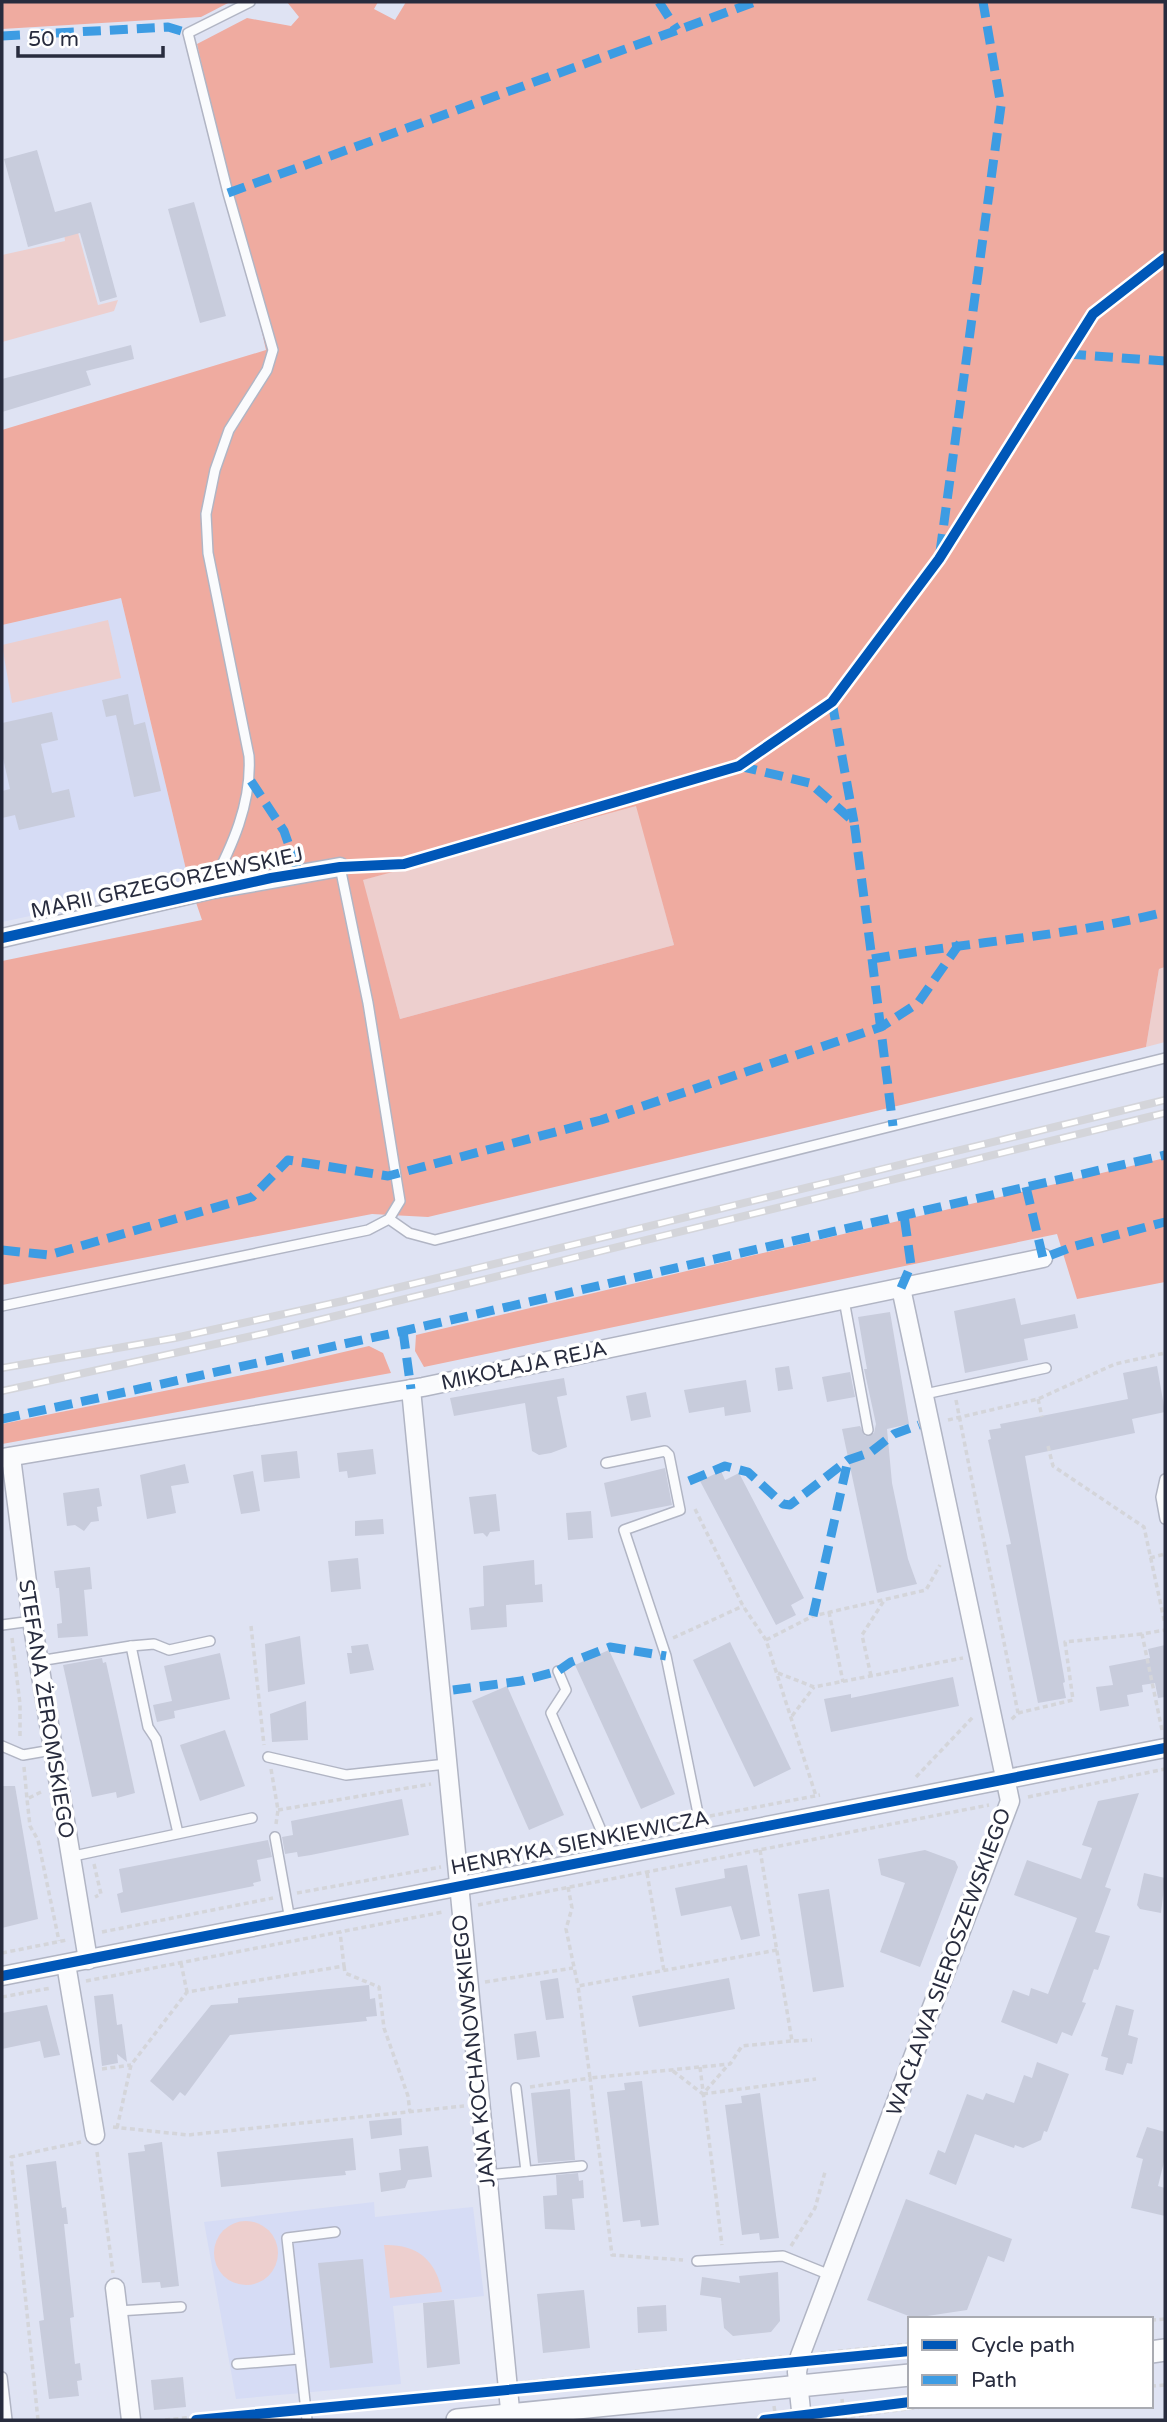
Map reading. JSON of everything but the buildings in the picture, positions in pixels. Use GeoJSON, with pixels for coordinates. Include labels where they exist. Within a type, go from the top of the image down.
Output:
{"type":"FeatureCollection","features":[{"type":"Feature","properties":{"kind":"street","name":"MARII GRZEGORZEWSKIEJ"},"geometry":{"type":"LineString","coordinates":[[2,938],[209,890],[340,867]]}},
{"type":"Feature","properties":{"kind":"street","name":"MIKOŁAJA REJA"},"geometry":{"type":"LineString","coordinates":[[6,1458],[411,1389],[1043,1258]]}},
{"type":"Feature","properties":{"kind":"street","name":"WACŁAWA SIEROSZEWSKIEGO"},"geometry":{"type":"LineString","coordinates":[[802,2419],[799,2358],[1010,1801],[901,1287]]}},
{"type":"Feature","properties":{"kind":"street","name":"JANA KOCHANOWSKIEGO"},"geometry":{"type":"LineString","coordinates":[[411,1389],[511,2418]]}},
{"type":"Feature","properties":{"kind":"street","name":"STEFANA ŻEROMSKIEGO"},"geometry":{"type":"LineString","coordinates":[[6,1458],[25,1622],[39,1661],[88,1960]]}},
{"type":"Feature","properties":{"kind":"street","name":"HENRYKA SIENKIEWICZA"},"geometry":{"type":"LineString","coordinates":[[2,1976],[1006,1779],[1164,1736]]}},
{"type":"Feature","properties":{"kind":"street"},"geometry":{"type":"LineString","coordinates":[[66,1964],[94,2130]]}},
{"type":"Feature","properties":{"kind":"street"},"geometry":{"type":"LineString","coordinates":[[115,2288],[131,2420]]}},
{"type":"Feature","properties":{"kind":"street"},"geometry":{"type":"LineString","coordinates":[[466,2419],[511,2418],[537,2413],[908,2375]]}},
{"type":"Feature","properties":{"kind":"lane"},"geometry":{"type":"LineString","coordinates":[[209,890],[231,849],[251,781],[249,756],[208,553],[206,514],[215,470],[229,430],[267,370],[273,351],[228,193],[188,33],[250,2]]}},
{"type":"Feature","properties":{"kind":"lane"},"geometry":{"type":"LineString","coordinates":[[2,1306],[368,1230],[389,1219],[400,1201],[368,1003],[340,867]]}},
{"type":"Feature","properties":{"kind":"lane"},"geometry":{"type":"LineString","coordinates":[[389,1219],[410,1233],[435,1240],[1165,1058]]}},
{"type":"Feature","properties":{"kind":"lane"},"geometry":{"type":"LineString","coordinates":[[844,1300],[868,1430]]}},
{"type":"Feature","properties":{"kind":"lane"},"geometry":{"type":"LineString","coordinates":[[925,1394],[1046,1368]]}},
{"type":"Feature","properties":{"kind":"lane"},"geometry":{"type":"LineString","coordinates":[[606,1463],[665,1451],[669,1455],[680,1510],[625,1530],[662,1643],[703,1838]]}},
{"type":"Feature","properties":{"kind":"lane"},"geometry":{"type":"LineString","coordinates":[[1165,1479],[1161,1497],[1165,1519]]}},
{"type":"Feature","properties":{"kind":"lane"},"geometry":{"type":"LineString","coordinates":[[2,1625],[25,1622]]}},
{"type":"Feature","properties":{"kind":"lane"},"geometry":{"type":"LineString","coordinates":[[39,1661],[131,1646],[155,1644],[169,1650],[210,1642]]}},
{"type":"Feature","properties":{"kind":"lane"},"geometry":{"type":"LineString","coordinates":[[131,1646],[148,1727],[156,1739],[178,1833]]}},
{"type":"Feature","properties":{"kind":"lane"},"geometry":{"type":"LineString","coordinates":[[558,1671],[566,1690],[551,1713],[612,1856]]}},
{"type":"Feature","properties":{"kind":"lane"},"geometry":{"type":"LineString","coordinates":[[2,1746],[23,1755],[52,1750]]}},
{"type":"Feature","properties":{"kind":"lane"},"geometry":{"type":"LineString","coordinates":[[268,1757],[346,1774],[446,1764]]}},
{"type":"Feature","properties":{"kind":"lane"},"geometry":{"type":"LineString","coordinates":[[69,1857],[252,1818]]}},
{"type":"Feature","properties":{"kind":"lane"},"geometry":{"type":"LineString","coordinates":[[275,1837],[290,1920]]}},
{"type":"Feature","properties":{"kind":"lane"},"geometry":{"type":"LineString","coordinates":[[516,2088],[526,2171]]}},
{"type":"Feature","properties":{"kind":"lane"},"geometry":{"type":"LineString","coordinates":[[486,2175],[582,2166]]}},
{"type":"Feature","properties":{"kind":"lane"},"geometry":{"type":"LineString","coordinates":[[306,2412],[288,2238],[335,2232]]}},
{"type":"Feature","properties":{"kind":"lane"},"geometry":{"type":"LineString","coordinates":[[698,2261],[783,2256],[831,2275]]}},
{"type":"Feature","properties":{"kind":"lane"},"geometry":{"type":"LineString","coordinates":[[118,2311],[181,2307]]}},
{"type":"Feature","properties":{"kind":"lane"},"geometry":{"type":"LineString","coordinates":[[237,2364],[300,2359]]}},
{"type":"Feature","properties":{"kind":"lane"},"geometry":{"type":"LineString","coordinates":[[2,2377],[7,2420]]}},
{"type":"Feature","properties":{"kind":"path"},"geometry":{"type":"LineString","coordinates":[[931,1423],[1038,1399],[1115,1364],[1165,1353]]}},
{"type":"Feature","properties":{"kind":"path"},"geometry":{"type":"LineString","coordinates":[[953,1388],[1018,1713]]}},
{"type":"Feature","properties":{"kind":"path"},"geometry":{"type":"LineString","coordinates":[[1038,1399],[1042,1418]]}},
{"type":"Feature","properties":{"kind":"path"},"geometry":{"type":"LineString","coordinates":[[1048,1446],[1053,1466],[1144,1527],[1165,1624]]}},
{"type":"Feature","properties":{"kind":"path"},"geometry":{"type":"LineString","coordinates":[[694,1503],[696,1513],[743,1606],[766,1640],[817,1796]]}},
{"type":"Feature","properties":{"kind":"path"},"geometry":{"type":"LineString","coordinates":[[766,1640],[813,1616],[926,1590],[946,1554]]}},
{"type":"Feature","properties":{"kind":"path"},"geometry":{"type":"LineString","coordinates":[[1150,1558],[1165,1555]]}},
{"type":"Feature","properties":{"kind":"path"},"geometry":{"type":"LineString","coordinates":[[871,1676],[862,1635],[885,1600]]}},
{"type":"Feature","properties":{"kind":"path"},"geometry":{"type":"LineString","coordinates":[[662,1643],[743,1606]]}},
{"type":"Feature","properties":{"kind":"path"},"geometry":{"type":"LineString","coordinates":[[829,1612],[843,1682]]}},
{"type":"Feature","properties":{"kind":"path"},"geometry":{"type":"LineString","coordinates":[[2,1642],[11,1640],[25,1622]]}},
{"type":"Feature","properties":{"kind":"path"},"geometry":{"type":"LineString","coordinates":[[251,1626],[262,1742],[268,1757],[278,1810],[435,1783]]}},
{"type":"Feature","properties":{"kind":"path"},"geometry":{"type":"LineString","coordinates":[[1008,1723],[1018,1713],[1073,1700],[1065,1642],[1165,1630]]}},
{"type":"Feature","properties":{"kind":"path"},"geometry":{"type":"LineString","coordinates":[[1142,1634],[1164,1736],[1149,1733]]}},
{"type":"Feature","properties":{"kind":"path"},"geometry":{"type":"LineString","coordinates":[[11,1640],[20,1704],[19,1729],[30,1826],[38,1840],[59,1941]]}},
{"type":"Feature","properties":{"kind":"path"},"geometry":{"type":"LineString","coordinates":[[778,1673],[814,1687],[968,1657]]}},
{"type":"Feature","properties":{"kind":"path"},"geometry":{"type":"LineString","coordinates":[[792,1717],[814,1687]]}},
{"type":"Feature","properties":{"kind":"path"},"geometry":{"type":"LineString","coordinates":[[916,1777],[980,1711]]}},
{"type":"Feature","properties":{"kind":"path"},"geometry":{"type":"LineString","coordinates":[[2,1997],[1165,1769]]}},
{"type":"Feature","properties":{"kind":"path"},"geometry":{"type":"LineString","coordinates":[[903,1780],[928,1775]]}},
{"type":"Feature","properties":{"kind":"path"},"geometry":{"type":"LineString","coordinates":[[27,1800],[57,1783]]}},
{"type":"Feature","properties":{"kind":"path"},"geometry":{"type":"LineString","coordinates":[[2,1953],[286,1895],[828,1795]]}},
{"type":"Feature","properties":{"kind":"path"},"geometry":{"type":"LineString","coordinates":[[760,1850],[792,2041]]}},
{"type":"Feature","properties":{"kind":"path"},"geometry":{"type":"LineString","coordinates":[[648,1872],[664,1970]]}},
{"type":"Feature","properties":{"kind":"path"},"geometry":{"type":"LineString","coordinates":[[568,1887],[572,1908],[566,1929],[578,1986],[612,2255],[698,2261]]}},
{"type":"Feature","properties":{"kind":"path"},"geometry":{"type":"LineString","coordinates":[[340,1932],[345,1973],[379,1987],[384,2028],[408,2096],[410,2112]]}},
{"type":"Feature","properties":{"kind":"path"},"geometry":{"type":"LineString","coordinates":[[578,1986],[777,1950]]}},
{"type":"Feature","properties":{"kind":"path"},"geometry":{"type":"LineString","coordinates":[[181,1963],[187,1992]]}},
{"type":"Feature","properties":{"kind":"path"},"geometry":{"type":"LineString","coordinates":[[117,2127],[131,2064],[187,1992],[344,1966]]}},
{"type":"Feature","properties":{"kind":"path"},"geometry":{"type":"LineString","coordinates":[[479,1983],[573,1968]]}},
{"type":"Feature","properties":{"kind":"path"},"geometry":{"type":"LineString","coordinates":[[703,2094],[730,2064],[741,2046],[812,2040]]}},
{"type":"Feature","properties":{"kind":"path"},"geometry":{"type":"LineString","coordinates":[[84,2071],[131,2064]]}},
{"type":"Feature","properties":{"kind":"path"},"geometry":{"type":"LineString","coordinates":[[573,2080],[730,2064]]}},
{"type":"Feature","properties":{"kind":"path"},"geometry":{"type":"LineString","coordinates":[[700,2067],[723,2259]]}},
{"type":"Feature","properties":{"kind":"path"},"geometry":{"type":"LineString","coordinates":[[671,2070],[703,2094],[816,2079]]}},
{"type":"Feature","properties":{"kind":"path"},"geometry":{"type":"LineString","coordinates":[[38,2420],[11,2157],[76,2144],[94,2130],[117,2127],[188,2135],[470,2105]]}},
{"type":"Feature","properties":{"kind":"path"},"geometry":{"type":"LineString","coordinates":[[94,2130],[115,2288]]}},
{"type":"Feature","properties":{"kind":"path"},"geometry":{"type":"LineString","coordinates":[[783,2256],[799,2238],[815,2208],[825,2172]]}},
{"type":"Feature","properties":{"kind":"path"},"geometry":{"type":"LineString","coordinates":[[196,2420],[306,2412],[474,2393],[507,2386],[535,2387],[908,2344]]}},
{"type":"Feature","properties":{"kind":"path"},"geometry":{"type":"LineString","coordinates":[[165,2420],[306,2412],[530,2383],[799,2358],[908,2351]]}},
{"type":"Feature","properties":{"kind":"path"},"geometry":{"type":"LineString","coordinates":[[829,2417],[831,2383]]}},
{"type":"Feature","properties":{"kind":"path"},"geometry":{"type":"LineString","coordinates":[[535,2387],[537,2413]]}},
{"type":"Feature","properties":{"kind":"path"},"geometry":{"type":"LineString","coordinates":[[466,2419],[474,2393]]}},
{"type":"Feature","properties":{"kind":"path"},"geometry":{"type":"LineString","coordinates":[[829,2417],[908,2402]]}},
{"type":"Feature","properties":{"kind":"path"},"geometry":{"type":"LineString","coordinates":[[764,2420],[829,2417],[910,2408]]}},
{"type":"Feature","properties":{"kind":"shaded area"},"geometry":{"type":"Polygon","coordinates":[[[2,2],[230,2],[201,17],[2,29],[2,2]]]}},
{"type":"Feature","properties":{"kind":"shaded area"},"geometry":{"type":"Polygon","coordinates":[[[287,2],[378,2],[374,9],[395,20],[406,2],[1165,2],[1165,967],[1159,969],[1146,1047],[428,1217],[372,1214],[2,1285],[2,961],[202,920],[189,882],[121,598],[2,625],[2,430],[266,350],[197,44],[247,18],[291,26],[299,17],[287,2]],[[636,806],[363,880],[400,1019],[674,945],[636,806]]]}},
{"type":"Feature","properties":{"kind":"shaded area"},"geometry":{"type":"Polygon","coordinates":[[[77,229],[98,305],[118,300],[114,311],[2,342],[2,255],[65,241],[64,233],[77,229]]]}},
{"type":"Feature","properties":{"kind":"shaded area"},"geometry":{"type":"Polygon","coordinates":[[[121,598],[189,882],[2,922],[2,625],[121,598]]]}},
{"type":"Feature","properties":{"kind":"shaded area"},"geometry":{"type":"Polygon","coordinates":[[[108,620],[121,678],[12,703],[2,645],[108,620]]]}},
{"type":"Feature","properties":{"kind":"shaded area"},"geometry":{"type":"Polygon","coordinates":[[[637,805],[674,945],[400,1019],[362,880],[637,805]]]}},
{"type":"Feature","properties":{"kind":"shaded area"},"geometry":{"type":"Polygon","coordinates":[[[1165,967],[1165,1042],[1146,1047],[1159,969],[1165,967]]]}},
{"type":"Feature","properties":{"kind":"shaded area"},"geometry":{"type":"Polygon","coordinates":[[[1165,1158],[1165,1282],[1077,1299],[1057,1234],[424,1367],[415,1351],[416,1335],[1165,1158]]]}},
{"type":"Feature","properties":{"kind":"shaded area"},"geometry":{"type":"Polygon","coordinates":[[[369,1346],[383,1353],[391,1373],[2,1444],[2,1424],[267,1370],[369,1346]]]}},
{"type":"Feature","properties":{"kind":"shaded area"},"geometry":{"type":"Polygon","coordinates":[[[374,2202],[375,2217],[473,2207],[484,2296],[393,2306],[401,2384],[236,2399],[204,2222],[374,2202]]]}},
{"type":"Feature","properties":{"kind":"shaded area"},"geometry":{"type":"Polygon","coordinates":[[[246,2221],[264,2227],[272,2235],[278,2253],[272,2271],[264,2279],[246,2285],[228,2279],[220,2271],[214,2253],[220,2235],[228,2227],[246,2221]]]}},
{"type":"Feature","properties":{"kind":"shaded area"},"geometry":{"type":"Polygon","coordinates":[[[384,2245],[406,2247],[423,2256],[435,2271],[442,2292],[390,2298],[384,2245]]]}},
{"type":"Feature","properties":{"kind":"railway"},"geometry":{"type":"LineString","coordinates":[[2,1368],[175,1338],[343,1301],[1165,1100]]}},
{"type":"Feature","properties":{"kind":"railway"},"geometry":{"type":"LineString","coordinates":[[2,1391],[266,1333],[1165,1113]]}},
{"type":"Feature","properties":{"kind":"marked path"},"geometry":{"type":"LineString","coordinates":[[659,2],[677,30]]}},
{"type":"Feature","properties":{"kind":"marked path"},"geometry":{"type":"LineString","coordinates":[[228,193],[755,2]]}},
{"type":"Feature","properties":{"kind":"marked path"},"geometry":{"type":"LineString","coordinates":[[940,552],[1001,106],[983,2]]}},
{"type":"Feature","properties":{"kind":"marked path"},"geometry":{"type":"LineString","coordinates":[[2,36],[168,27],[188,33]]}},
{"type":"Feature","properties":{"kind":"marked path"},"geometry":{"type":"LineString","coordinates":[[1068,354],[1165,361]]}},
{"type":"Feature","properties":{"kind":"marked path"},"geometry":{"type":"LineString","coordinates":[[832,702],[854,822]]}},
{"type":"Feature","properties":{"kind":"marked path"},"geometry":{"type":"LineString","coordinates":[[739,766],[810,783],[854,822],[872,959],[1057,933],[1165,912]]}},
{"type":"Feature","properties":{"kind":"marked path"},"geometry":{"type":"LineString","coordinates":[[251,781],[284,831],[299,874]]}},
{"type":"Feature","properties":{"kind":"marked path"},"geometry":{"type":"LineString","coordinates":[[2,1250],[49,1255],[252,1197],[288,1160],[388,1176],[601,1120],[881,1027],[918,1003],[960,943]]}},
{"type":"Feature","properties":{"kind":"marked path"},"geometry":{"type":"LineString","coordinates":[[872,959],[893,1126]]}},
{"type":"Feature","properties":{"kind":"marked path"},"geometry":{"type":"LineString","coordinates":[[2,1419],[403,1331],[1165,1155]]}},
{"type":"Feature","properties":{"kind":"marked path"},"geometry":{"type":"LineString","coordinates":[[1026,1187],[1043,1258],[1075,1246],[1165,1222]]}},
{"type":"Feature","properties":{"kind":"marked path"},"geometry":{"type":"LineString","coordinates":[[901,1288],[911,1265],[904,1215]]}},
{"type":"Feature","properties":{"kind":"marked path"},"geometry":{"type":"LineString","coordinates":[[403,1331],[411,1389]]}},
{"type":"Feature","properties":{"kind":"marked path"},"geometry":{"type":"LineString","coordinates":[[689,1481],[725,1466],[748,1472],[783,1504],[790,1505],[848,1460],[871,1452],[894,1434],[919,1425]]}},
{"type":"Feature","properties":{"kind":"marked path"},"geometry":{"type":"LineString","coordinates":[[813,1616],[848,1460]]}},
{"type":"Feature","properties":{"kind":"marked path"},"geometry":{"type":"LineString","coordinates":[[453,1690],[521,1681],[558,1671],[571,1662],[610,1647],[666,1656]]}},
{"type":"Feature","properties":{"kind":"cycle path"},"geometry":{"type":"LineString","coordinates":[[2,938],[271,878],[340,867],[404,864],[739,766],[832,702],[939,559],[1093,314],[1165,258]]}},
{"type":"Feature","properties":{"kind":"cycle path"},"geometry":{"type":"LineString","coordinates":[[2,1976],[1165,1748]]}},
{"type":"Feature","properties":{"kind":"cycle path"},"geometry":{"type":"LineString","coordinates":[[196,2420],[908,2351]]}},
{"type":"Feature","properties":{"kind":"cycle path"},"geometry":{"type":"LineString","coordinates":[[764,2420],[908,2402]]}}]}
